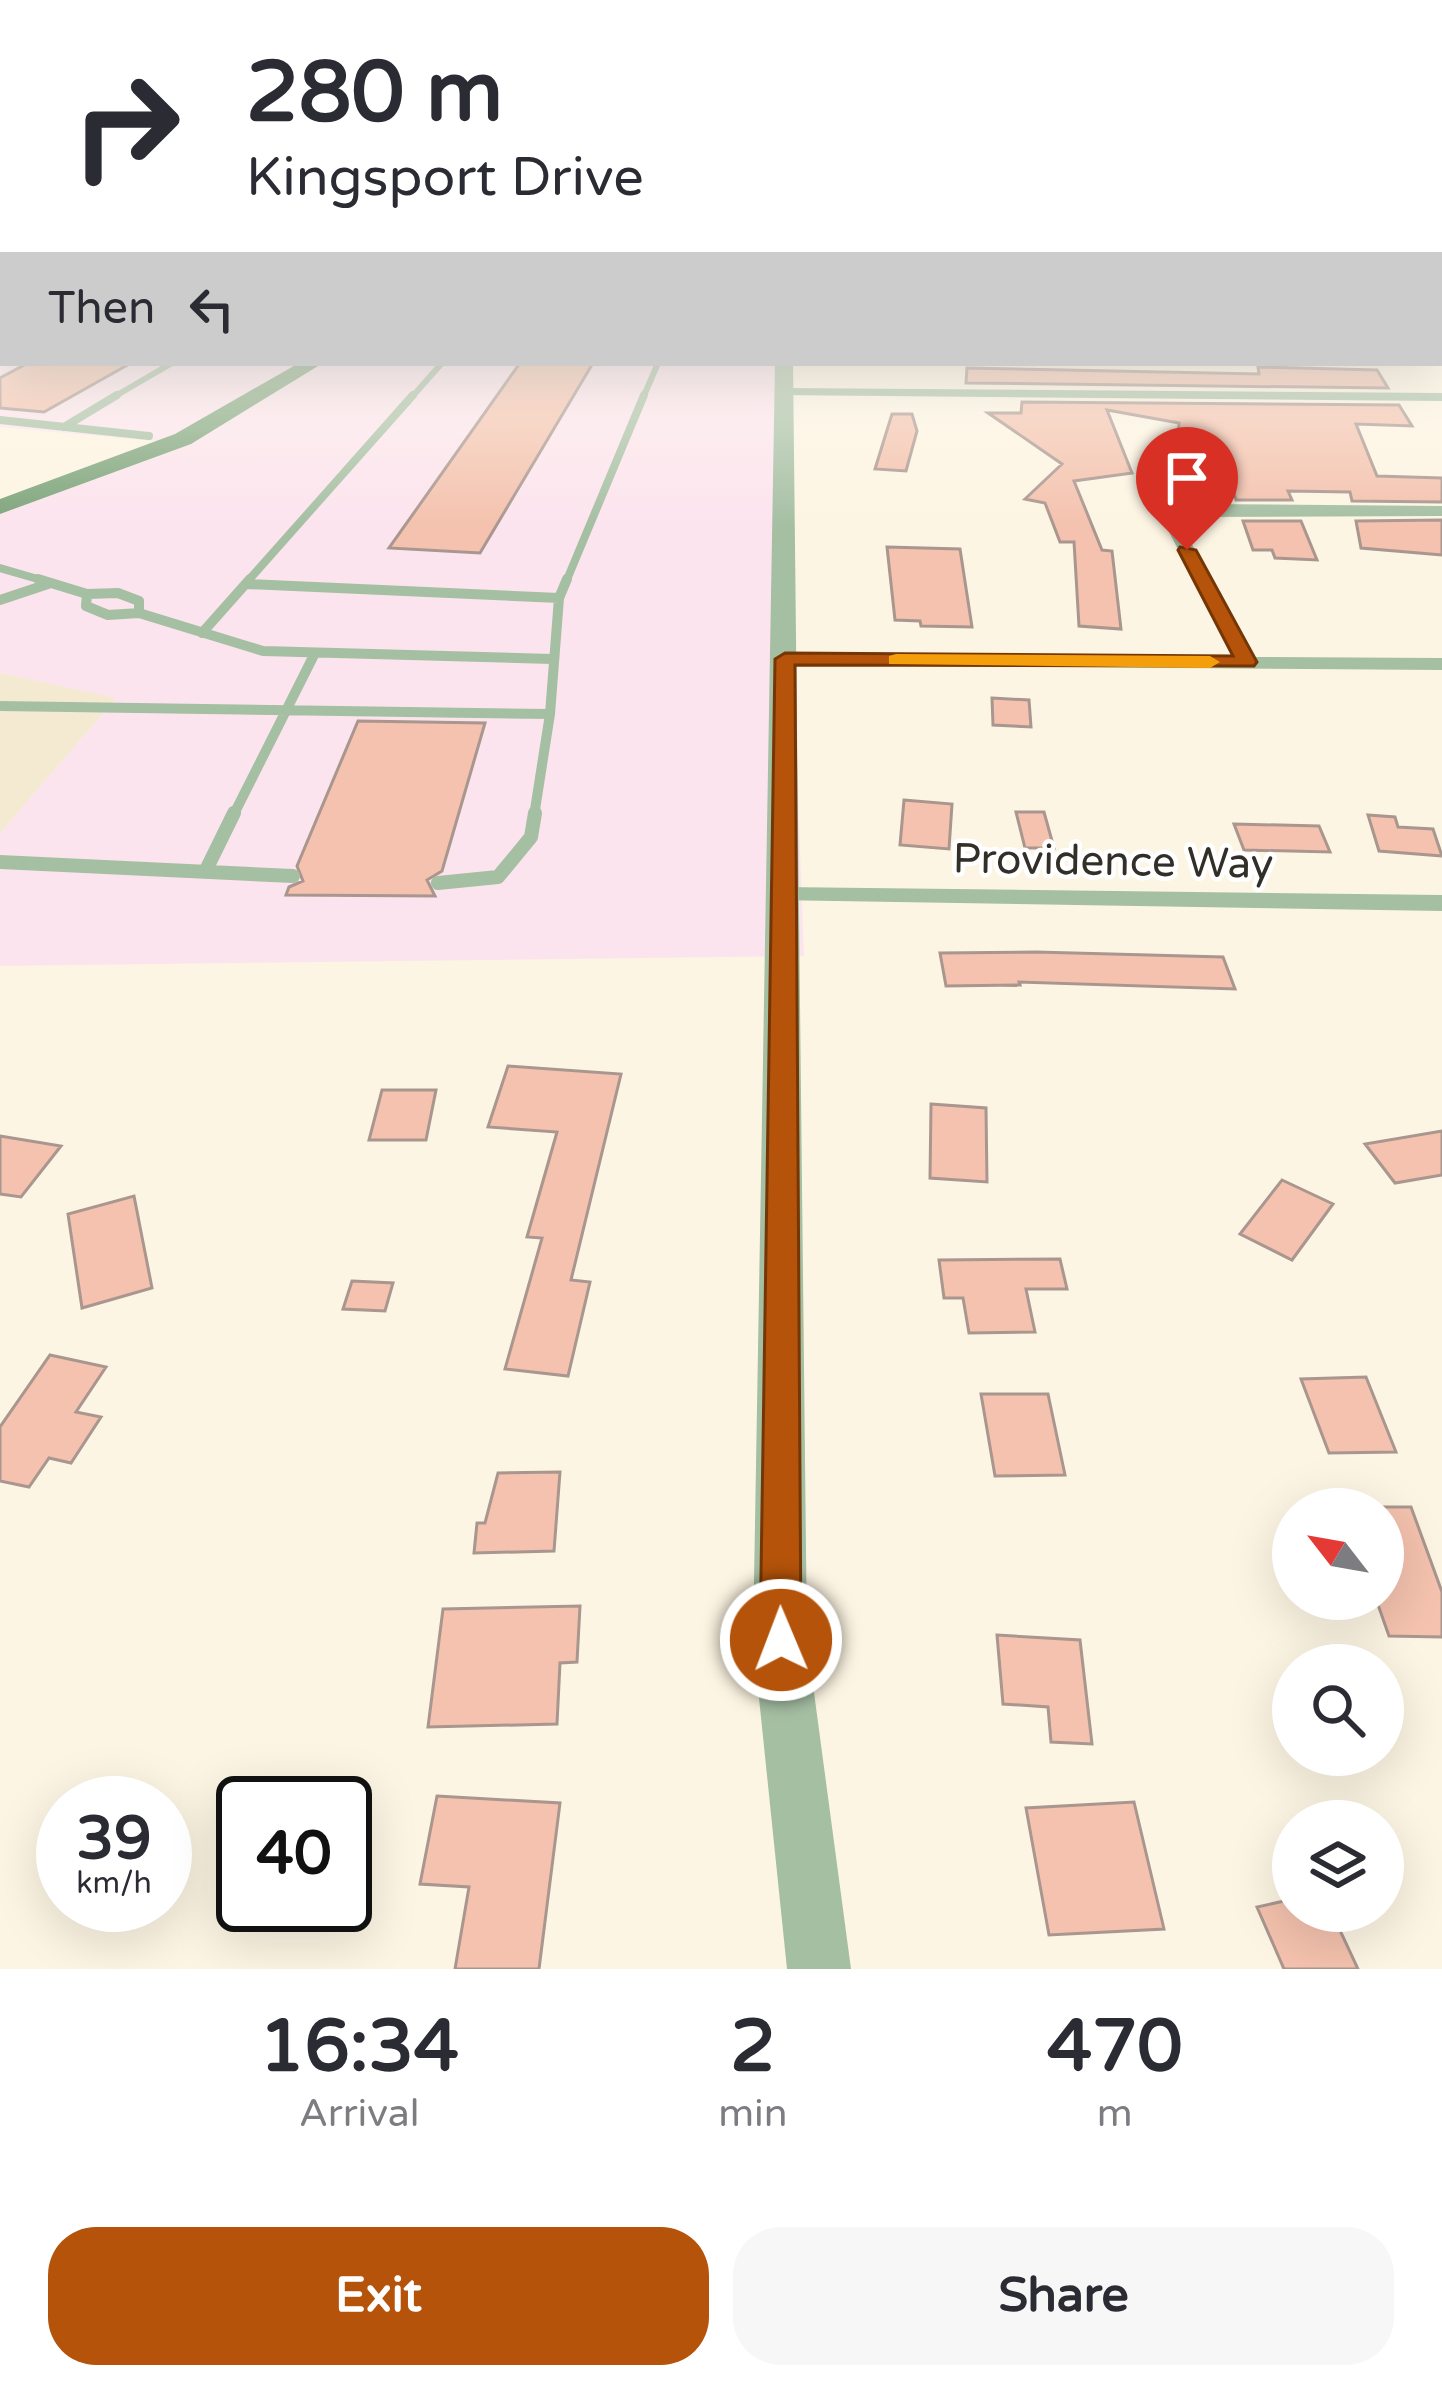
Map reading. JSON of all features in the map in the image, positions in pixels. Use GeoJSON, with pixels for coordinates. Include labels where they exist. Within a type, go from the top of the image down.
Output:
{"type":"FeatureCollection","features":[{"type":"Feature","properties":{"kind":"main road"},"geometry":{"type":"LineString","coordinates":[[0,489],[148,436],[273,366]]}},
{"type":"Feature","properties":{"kind":"main road"},"geometry":{"type":"LineString","coordinates":[[0,507],[183,439],[308,366]]}},
{"type":"Feature","properties":{"kind":"street"},"geometry":{"type":"LineString","coordinates":[[784,366],[781,1640],[819,1969]]}},
{"type":"Feature","properties":{"kind":"street"},"geometry":{"type":"LineString","coordinates":[[783,392],[1442,397]]}},
{"type":"Feature","properties":{"kind":"street"},"geometry":{"type":"LineString","coordinates":[[1246,662],[1167,514],[1197,509],[1442,511]]}},
{"type":"Feature","properties":{"kind":"street"},"geometry":{"type":"LineString","coordinates":[[785,659],[1442,664]]}},
{"type":"Feature","properties":{"kind":"street","name":"Providence Way"},"geometry":{"type":"LineString","coordinates":[[783,896],[1442,902]]}},
{"type":"Feature","properties":{"kind":"lane"},"geometry":{"type":"LineString","coordinates":[[64,427],[167,366]]}},
{"type":"Feature","properties":{"kind":"lane"},"geometry":{"type":"LineString","coordinates":[[202,633],[439,366]]}},
{"type":"Feature","properties":{"kind":"lane"},"geometry":{"type":"LineString","coordinates":[[438,883],[498,877],[531,837],[550,714],[559,598],[657,366]]}},
{"type":"Feature","properties":{"kind":"lane"},"geometry":{"type":"LineString","coordinates":[[0,420],[148,436]]}},
{"type":"Feature","properties":{"kind":"lane"},"geometry":{"type":"LineString","coordinates":[[0,568],[87,594],[118,593],[139,601],[139,613]]}},
{"type":"Feature","properties":{"kind":"lane"},"geometry":{"type":"LineString","coordinates":[[0,603],[51,583]]}},
{"type":"Feature","properties":{"kind":"lane"},"geometry":{"type":"LineString","coordinates":[[246,584],[559,598]]}},
{"type":"Feature","properties":{"kind":"lane"},"geometry":{"type":"LineString","coordinates":[[87,594],[86,606],[109,615],[139,613],[263,651],[552,659]]}},
{"type":"Feature","properties":{"kind":"lane"},"geometry":{"type":"LineString","coordinates":[[206,870],[314,653]]}},
{"type":"Feature","properties":{"kind":"lane"},"geometry":{"type":"LineString","coordinates":[[0,706],[550,714]]}},
{"type":"Feature","properties":{"kind":"lane"},"geometry":{"type":"LineString","coordinates":[[0,862],[293,876]]}},
{"type":"Feature","properties":{"kind":"shaded area"},"geometry":{"type":"Polygon","coordinates":[[[0,366],[782,366],[804,956],[0,966],[0,833],[115,699],[0,673],[0,502],[165,442],[0,427],[0,366]]]}},
{"type":"Feature","properties":{"kind":"shaded area"},"geometry":{"type":"Polygon","coordinates":[[[0,673],[116,698],[0,833],[0,673]]]}},
{"type":"Feature","properties":{"kind":"building"},"geometry":{"type":"Polygon","coordinates":[[[22,366],[126,366],[44,412],[0,408],[0,378],[22,366]]]}},
{"type":"Feature","properties":{"kind":"building"},"geometry":{"type":"Polygon","coordinates":[[[518,366],[591,366],[480,553],[389,548],[518,366]]]}},
{"type":"Feature","properties":{"kind":"building"},"geometry":{"type":"Polygon","coordinates":[[[1258,367],[1377,370],[1388,388],[966,383],[967,368],[1259,374],[1258,367]]]}},
{"type":"Feature","properties":{"kind":"building"},"geometry":{"type":"Polygon","coordinates":[[[1022,402],[1399,405],[1412,426],[1356,424],[1377,476],[1442,478],[1442,502],[1352,501],[1350,492],[1288,491],[1292,500],[1236,500],[1232,486],[1174,481],[1179,423],[1107,410],[1132,473],[1074,481],[1102,550],[1112,551],[1121,629],[1079,626],[1074,542],[1060,542],[1045,503],[1025,499],[1062,464],[988,413],[1021,413],[1022,402]]]}},
{"type":"Feature","properties":{"kind":"building"},"geometry":{"type":"Polygon","coordinates":[[[892,414],[912,414],[917,431],[906,471],[875,469],[892,414]]]}},
{"type":"Feature","properties":{"kind":"building"},"geometry":{"type":"Polygon","coordinates":[[[1442,520],[1442,555],[1361,548],[1356,521],[1442,520]]]}},
{"type":"Feature","properties":{"kind":"building"},"geometry":{"type":"Polygon","coordinates":[[[1243,521],[1301,521],[1317,560],[1275,558],[1272,550],[1253,550],[1243,521]]]}},
{"type":"Feature","properties":{"kind":"building"},"geometry":{"type":"Polygon","coordinates":[[[887,547],[960,549],[972,627],[921,626],[920,621],[895,620],[887,547]]]}},
{"type":"Feature","properties":{"kind":"building"},"geometry":{"type":"Polygon","coordinates":[[[992,698],[1029,700],[1031,727],[993,725],[992,698]]]}},
{"type":"Feature","properties":{"kind":"building"},"geometry":{"type":"Polygon","coordinates":[[[358,721],[485,723],[442,871],[427,880],[435,896],[286,895],[289,887],[303,881],[297,866],[358,721]]]}},
{"type":"Feature","properties":{"kind":"building"},"geometry":{"type":"Polygon","coordinates":[[[904,800],[952,804],[949,849],[900,845],[904,800]]]}},
{"type":"Feature","properties":{"kind":"building"},"geometry":{"type":"Polygon","coordinates":[[[1016,812],[1044,812],[1054,848],[1025,848],[1016,812]]]}},
{"type":"Feature","properties":{"kind":"building"},"geometry":{"type":"Polygon","coordinates":[[[1368,815],[1395,817],[1398,827],[1433,829],[1442,856],[1379,851],[1368,815]]]}},
{"type":"Feature","properties":{"kind":"building"},"geometry":{"type":"Polygon","coordinates":[[[1234,824],[1319,826],[1330,852],[1244,850],[1234,824]]]}},
{"type":"Feature","properties":{"kind":"building"},"geometry":{"type":"Polygon","coordinates":[[[940,953],[1223,957],[1235,989],[1019,982],[946,986],[940,953]]]}},
{"type":"Feature","properties":{"kind":"building"},"geometry":{"type":"Polygon","coordinates":[[[508,1066],[621,1074],[571,1280],[590,1282],[568,1376],[505,1369],[542,1238],[527,1237],[557,1132],[488,1127],[508,1066]]]}},
{"type":"Feature","properties":{"kind":"building"},"geometry":{"type":"Polygon","coordinates":[[[382,1090],[436,1090],[426,1140],[369,1140],[382,1090]]]}},
{"type":"Feature","properties":{"kind":"building"},"geometry":{"type":"Polygon","coordinates":[[[931,1104],[986,1108],[987,1182],[930,1178],[931,1104]]]}},
{"type":"Feature","properties":{"kind":"building"},"geometry":{"type":"Polygon","coordinates":[[[1442,1131],[1442,1175],[1395,1183],[1365,1144],[1442,1131]]]}},
{"type":"Feature","properties":{"kind":"building"},"geometry":{"type":"Polygon","coordinates":[[[0,1136],[61,1146],[21,1197],[0,1194],[0,1136]]]}},
{"type":"Feature","properties":{"kind":"building"},"geometry":{"type":"Polygon","coordinates":[[[1282,1180],[1333,1204],[1292,1260],[1240,1234],[1282,1180]]]}},
{"type":"Feature","properties":{"kind":"building"},"geometry":{"type":"Polygon","coordinates":[[[134,1196],[152,1288],[82,1308],[68,1214],[134,1196]]]}},
{"type":"Feature","properties":{"kind":"building"},"geometry":{"type":"Polygon","coordinates":[[[1060,1259],[1067,1289],[1026,1289],[1035,1332],[969,1333],[963,1298],[944,1298],[939,1260],[1060,1259]]]}},
{"type":"Feature","properties":{"kind":"building"},"geometry":{"type":"Polygon","coordinates":[[[352,1281],[393,1283],[385,1311],[343,1309],[352,1281]]]}},
{"type":"Feature","properties":{"kind":"building"},"geometry":{"type":"Polygon","coordinates":[[[50,1355],[106,1367],[76,1412],[101,1417],[71,1463],[49,1458],[29,1487],[0,1481],[0,1427],[50,1355]]]}},
{"type":"Feature","properties":{"kind":"building"},"geometry":{"type":"Polygon","coordinates":[[[1366,1377],[1396,1452],[1329,1453],[1301,1379],[1366,1377]]]}},
{"type":"Feature","properties":{"kind":"building"},"geometry":{"type":"Polygon","coordinates":[[[981,1394],[1048,1394],[1065,1475],[995,1476],[981,1394]]]}},
{"type":"Feature","properties":{"kind":"building"},"geometry":{"type":"Polygon","coordinates":[[[560,1472],[554,1551],[474,1553],[477,1523],[485,1523],[498,1473],[560,1472]]]}},
{"type":"Feature","properties":{"kind":"building"},"geometry":{"type":"Polygon","coordinates":[[[1404,1507],[1411,1507],[1442,1592],[1442,1637],[1389,1636],[1383,1620],[1404,1620],[1404,1507]]]}},
{"type":"Feature","properties":{"kind":"building"},"geometry":{"type":"Polygon","coordinates":[[[580,1606],[577,1662],[560,1663],[557,1724],[428,1727],[443,1609],[580,1606]]]}},
{"type":"Feature","properties":{"kind":"building"},"geometry":{"type":"Polygon","coordinates":[[[997,1635],[1080,1640],[1092,1744],[1051,1742],[1048,1707],[1003,1704],[997,1635]]]}},
{"type":"Feature","properties":{"kind":"building"},"geometry":{"type":"Polygon","coordinates":[[[437,1796],[560,1803],[539,1969],[455,1969],[469,1887],[420,1884],[437,1796]]]}},
{"type":"Feature","properties":{"kind":"building"},"geometry":{"type":"Polygon","coordinates":[[[1134,1802],[1164,1929],[1049,1935],[1026,1808],[1134,1802]]]}},
{"type":"Feature","properties":{"kind":"building"},"geometry":{"type":"Polygon","coordinates":[[[1272,1904],[1272,1932],[1341,1932],[1358,1969],[1284,1969],[1257,1907],[1272,1904]]]}},
{"type":"Feature","properties":{"kind":"slow traffic"},"geometry":{"type":"LineString","coordinates":[[896,660],[1210,662]]}},
{"type":"Feature","properties":{"kind":"route"},"geometry":{"type":"LineString","coordinates":[[781,1640],[778,1434],[785,659],[1246,662],[1187,550]]}}]}
